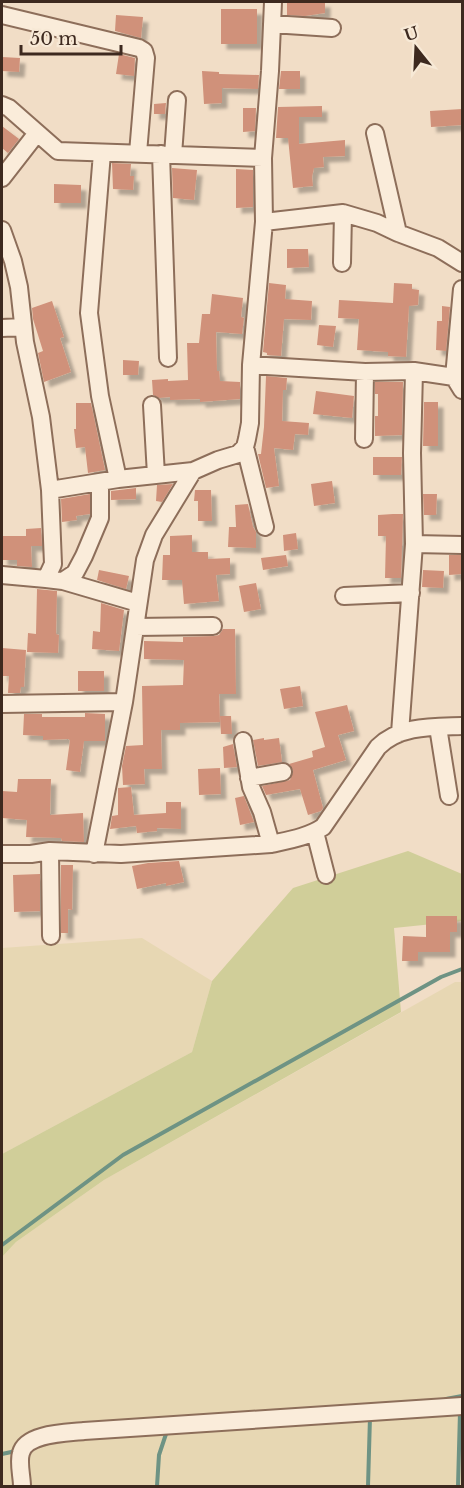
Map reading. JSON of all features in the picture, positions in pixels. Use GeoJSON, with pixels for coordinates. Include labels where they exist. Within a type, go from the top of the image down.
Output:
{"type":"FeatureCollection","features":[{"type":"Feature","properties":{"kind":"street"},"geometry":{"type":"LineString","coordinates":[[265,527],[245,447],[250,423],[251,365],[264,222],[263,158],[273,2]]}},
{"type":"Feature","properties":{"kind":"street"},"geometry":{"type":"LineString","coordinates":[[2,15],[144,51],[146,58],[138,153]]}},
{"type":"Feature","properties":{"kind":"street"},"geometry":{"type":"LineString","coordinates":[[272,24],[332,28]]}},
{"type":"Feature","properties":{"kind":"street"},"geometry":{"type":"LineString","coordinates":[[168,358],[167,155],[177,100]]}},
{"type":"Feature","properties":{"kind":"street"},"geometry":{"type":"LineString","coordinates":[[2,105],[9,108],[58,151],[263,158]]}},
{"type":"Feature","properties":{"kind":"street"},"geometry":{"type":"LineString","coordinates":[[2,178],[37,133]]}},
{"type":"Feature","properties":{"kind":"street"},"geometry":{"type":"LineString","coordinates":[[375,133],[398,233]]}},
{"type":"Feature","properties":{"kind":"street"},"geometry":{"type":"LineString","coordinates":[[102,153],[89,313],[100,396],[118,478]]}},
{"type":"Feature","properties":{"kind":"street"},"geometry":{"type":"LineString","coordinates":[[264,222],[343,213],[377,223],[438,248],[462,263]]}},
{"type":"Feature","properties":{"kind":"street"},"geometry":{"type":"LineString","coordinates":[[342,263],[343,213]]}},
{"type":"Feature","properties":{"kind":"street"},"geometry":{"type":"LineString","coordinates":[[2,230],[19,287],[22,324],[41,417],[50,490],[54,580]]}},
{"type":"Feature","properties":{"kind":"street"},"geometry":{"type":"LineString","coordinates":[[251,365],[365,372],[414,371],[458,383],[462,289]]}},
{"type":"Feature","properties":{"kind":"street"},"geometry":{"type":"LineString","coordinates":[[2,328],[22,324]]}},
{"type":"Feature","properties":{"kind":"street"},"geometry":{"type":"LineString","coordinates":[[400,733],[414,544],[412,453],[414,371]]}},
{"type":"Feature","properties":{"kind":"street"},"geometry":{"type":"LineString","coordinates":[[364,439],[365,372]]}},
{"type":"Feature","properties":{"kind":"street"},"geometry":{"type":"LineString","coordinates":[[152,405],[156,475]]}},
{"type":"Feature","properties":{"kind":"street"},"geometry":{"type":"LineString","coordinates":[[50,490],[118,478],[194,471],[210,462],[238,454],[245,447]]}},
{"type":"Feature","properties":{"kind":"street"},"geometry":{"type":"LineString","coordinates":[[93,854],[124,702],[145,560],[154,535],[194,471]]}},
{"type":"Feature","properties":{"kind":"street"},"geometry":{"type":"LineString","coordinates":[[54,580],[75,573],[100,518],[100,482]]}},
{"type":"Feature","properties":{"kind":"street"},"geometry":{"type":"LineString","coordinates":[[414,544],[462,544]]}},
{"type":"Feature","properties":{"kind":"street"},"geometry":{"type":"LineString","coordinates":[[2,575],[54,580],[138,603]]}},
{"type":"Feature","properties":{"kind":"street"},"geometry":{"type":"LineString","coordinates":[[344,596],[411,592]]}},
{"type":"Feature","properties":{"kind":"street"},"geometry":{"type":"LineString","coordinates":[[135,627],[213,627]]}},
{"type":"Feature","properties":{"kind":"street"},"geometry":{"type":"LineString","coordinates":[[2,704],[124,702]]}},
{"type":"Feature","properties":{"kind":"street"},"geometry":{"type":"LineString","coordinates":[[2,854],[31,854],[50,851],[121,854],[271,844],[315,832],[323,827],[334,814],[378,747],[387,738],[418,728],[462,726]]}},
{"type":"Feature","properties":{"kind":"street"},"geometry":{"type":"LineString","coordinates":[[438,727],[449,796]]}},
{"type":"Feature","properties":{"kind":"street"},"geometry":{"type":"LineString","coordinates":[[243,741],[249,778],[271,844]]}},
{"type":"Feature","properties":{"kind":"street"},"geometry":{"type":"LineString","coordinates":[[249,778],[283,771]]}},
{"type":"Feature","properties":{"kind":"street"},"geometry":{"type":"LineString","coordinates":[[315,832],[326,875]]}},
{"type":"Feature","properties":{"kind":"street"},"geometry":{"type":"LineString","coordinates":[[50,851],[51,936]]}},
{"type":"Feature","properties":{"kind":"street"},"geometry":{"type":"LineString","coordinates":[[22,1486],[21,1453],[28,1442],[38,1437],[84,1431],[462,1407]]}},
{"type":"Feature","properties":{"kind":"shaded area"},"geometry":{"type":"Polygon","coordinates":[[[408,851],[462,874],[462,921],[394,928],[401,1012],[104,1180],[16,1242],[2,1257],[2,1154],[192,1052],[212,981],[293,888],[408,851]]]}},
{"type":"Feature","properties":{"kind":"shaded area"},"geometry":{"type":"Polygon","coordinates":[[[142,938],[212,981],[192,1052],[2,1154],[2,948],[142,938]]]}},
{"type":"Feature","properties":{"kind":"shaded area"},"geometry":{"type":"Polygon","coordinates":[[[455,982],[462,982],[462,1486],[2,1486],[2,1257],[16,1242],[104,1180],[455,982]]]}},
{"type":"Feature","properties":{"kind":"building"},"geometry":{"type":"Polygon","coordinates":[[[287,2],[325,2],[325,13],[305,16],[287,15],[287,2]]]}},
{"type":"Feature","properties":{"kind":"building"},"geometry":{"type":"Polygon","coordinates":[[[221,9],[257,9],[257,44],[221,44],[221,9]]]}},
{"type":"Feature","properties":{"kind":"building"},"geometry":{"type":"Polygon","coordinates":[[[116,15],[143,17],[141,38],[115,31],[116,15]]]}},
{"type":"Feature","properties":{"kind":"building"},"geometry":{"type":"Polygon","coordinates":[[[119,54],[135,58],[134,76],[116,74],[119,54]]]}},
{"type":"Feature","properties":{"kind":"building"},"geometry":{"type":"Polygon","coordinates":[[[2,57],[20,58],[19,72],[2,71],[2,57]]]}},
{"type":"Feature","properties":{"kind":"building"},"geometry":{"type":"Polygon","coordinates":[[[202,71],[219,72],[219,74],[259,75],[258,89],[222,88],[222,103],[204,104],[202,71]]]}},
{"type":"Feature","properties":{"kind":"building"},"geometry":{"type":"Polygon","coordinates":[[[281,71],[300,71],[300,89],[279,89],[281,71]]]}},
{"type":"Feature","properties":{"kind":"building"},"geometry":{"type":"Polygon","coordinates":[[[166,103],[165,114],[154,114],[154,104],[166,103]]]}},
{"type":"Feature","properties":{"kind":"building"},"geometry":{"type":"Polygon","coordinates":[[[322,106],[322,117],[299,117],[299,144],[345,140],[345,156],[323,157],[324,167],[314,168],[313,186],[293,188],[288,138],[276,138],[278,107],[322,106]]]}},
{"type":"Feature","properties":{"kind":"building"},"geometry":{"type":"Polygon","coordinates":[[[243,108],[256,108],[255,131],[243,132],[243,108]]]}},
{"type":"Feature","properties":{"kind":"building"},"geometry":{"type":"Polygon","coordinates":[[[462,109],[462,125],[431,127],[430,111],[462,109]]]}},
{"type":"Feature","properties":{"kind":"building"},"geometry":{"type":"Polygon","coordinates":[[[2,126],[19,139],[8,153],[2,148],[2,126]]]}},
{"type":"Feature","properties":{"kind":"building"},"geometry":{"type":"Polygon","coordinates":[[[112,163],[131,164],[130,176],[134,176],[133,190],[113,189],[112,163]]]}},
{"type":"Feature","properties":{"kind":"building"},"geometry":{"type":"Polygon","coordinates":[[[172,168],[197,170],[194,200],[173,198],[172,168]]]}},
{"type":"Feature","properties":{"kind":"building"},"geometry":{"type":"Polygon","coordinates":[[[236,169],[253,170],[253,207],[236,208],[236,169]]]}},
{"type":"Feature","properties":{"kind":"building"},"geometry":{"type":"Polygon","coordinates":[[[54,184],[81,185],[81,203],[54,203],[54,184]]]}},
{"type":"Feature","properties":{"kind":"building"},"geometry":{"type":"Polygon","coordinates":[[[287,249],[308,249],[309,267],[287,268],[287,249]]]}},
{"type":"Feature","properties":{"kind":"building"},"geometry":{"type":"Polygon","coordinates":[[[269,283],[286,285],[285,299],[312,301],[311,320],[284,319],[281,356],[267,355],[263,352],[269,283]]]}},
{"type":"Feature","properties":{"kind":"building"},"geometry":{"type":"Polygon","coordinates":[[[394,283],[412,284],[412,289],[419,290],[418,305],[409,306],[406,357],[388,356],[388,352],[357,350],[359,319],[338,318],[339,300],[393,303],[394,283]]]}},
{"type":"Feature","properties":{"kind":"building"},"geometry":{"type":"Polygon","coordinates":[[[212,294],[243,298],[242,334],[216,332],[217,371],[219,371],[220,381],[240,382],[240,399],[200,402],[200,399],[170,400],[170,397],[159,398],[153,395],[152,380],[188,380],[187,343],[199,343],[202,314],[210,314],[212,294]]]}},
{"type":"Feature","properties":{"kind":"building"},"geometry":{"type":"Polygon","coordinates":[[[52,301],[64,337],[60,338],[71,372],[44,382],[38,353],[43,351],[32,308],[52,301]]]}},
{"type":"Feature","properties":{"kind":"building"},"geometry":{"type":"Polygon","coordinates":[[[442,306],[450,307],[446,351],[436,350],[437,321],[442,321],[442,306]]]}},
{"type":"Feature","properties":{"kind":"building"},"geometry":{"type":"Polygon","coordinates":[[[319,325],[336,326],[333,347],[317,345],[319,325]]]}},
{"type":"Feature","properties":{"kind":"building"},"geometry":{"type":"Polygon","coordinates":[[[123,360],[139,361],[138,375],[123,375],[123,360]]]}},
{"type":"Feature","properties":{"kind":"building"},"geometry":{"type":"Polygon","coordinates":[[[266,376],[287,378],[286,390],[283,390],[282,421],[309,423],[308,435],[295,434],[293,450],[274,448],[279,486],[266,488],[258,454],[261,454],[264,427],[266,376]]]}},
{"type":"Feature","properties":{"kind":"building"},"geometry":{"type":"Polygon","coordinates":[[[375,382],[403,382],[402,435],[375,436],[378,394],[375,394],[375,382]]]}},
{"type":"Feature","properties":{"kind":"building"},"geometry":{"type":"Polygon","coordinates":[[[316,391],[354,396],[352,418],[313,414],[316,391]]]}},
{"type":"Feature","properties":{"kind":"building"},"geometry":{"type":"Polygon","coordinates":[[[424,402],[438,402],[438,446],[423,446],[424,402]]]}},
{"type":"Feature","properties":{"kind":"building"},"geometry":{"type":"Polygon","coordinates":[[[76,403],[91,403],[105,470],[88,473],[85,447],[76,448],[74,429],[76,429],[76,403]]]}},
{"type":"Feature","properties":{"kind":"building"},"geometry":{"type":"Polygon","coordinates":[[[373,457],[402,457],[401,475],[373,475],[373,457]]]}},
{"type":"Feature","properties":{"kind":"building"},"geometry":{"type":"Polygon","coordinates":[[[332,481],[335,503],[314,506],[311,484],[332,481]]]}},
{"type":"Feature","properties":{"kind":"building"},"geometry":{"type":"Polygon","coordinates":[[[173,484],[162,502],[156,501],[157,485],[173,484]]]}},
{"type":"Feature","properties":{"kind":"building"},"geometry":{"type":"Polygon","coordinates":[[[136,488],[136,499],[111,500],[111,491],[136,488]]]}},
{"type":"Feature","properties":{"kind":"building"},"geometry":{"type":"Polygon","coordinates":[[[195,490],[211,490],[212,521],[198,521],[198,501],[194,501],[195,490]]]}},
{"type":"Feature","properties":{"kind":"building"},"geometry":{"type":"Polygon","coordinates":[[[90,494],[90,514],[76,516],[77,520],[62,522],[61,499],[90,494]]]}},
{"type":"Feature","properties":{"kind":"building"},"geometry":{"type":"Polygon","coordinates":[[[423,494],[437,494],[436,515],[424,515],[423,494]]]}},
{"type":"Feature","properties":{"kind":"building"},"geometry":{"type":"Polygon","coordinates":[[[248,504],[256,532],[256,548],[228,547],[229,527],[236,527],[235,505],[248,504]]]}},
{"type":"Feature","properties":{"kind":"building"},"geometry":{"type":"Polygon","coordinates":[[[403,514],[401,578],[385,578],[386,536],[378,536],[378,515],[403,514]]]}},
{"type":"Feature","properties":{"kind":"building"},"geometry":{"type":"Polygon","coordinates":[[[41,528],[42,546],[31,546],[32,567],[17,566],[17,560],[2,560],[2,536],[26,536],[26,529],[41,528]]]}},
{"type":"Feature","properties":{"kind":"building"},"geometry":{"type":"Polygon","coordinates":[[[296,533],[298,549],[284,551],[283,535],[296,533]]]}},
{"type":"Feature","properties":{"kind":"building"},"geometry":{"type":"Polygon","coordinates":[[[192,535],[192,552],[208,552],[208,559],[230,558],[230,574],[216,575],[219,601],[184,604],[182,580],[162,580],[163,555],[170,555],[170,536],[192,535]]]}},
{"type":"Feature","properties":{"kind":"building"},"geometry":{"type":"Polygon","coordinates":[[[286,555],[288,566],[263,570],[261,558],[286,555]]]}},
{"type":"Feature","properties":{"kind":"building"},"geometry":{"type":"Polygon","coordinates":[[[449,555],[462,555],[462,574],[449,575],[449,555]]]}},
{"type":"Feature","properties":{"kind":"building"},"geometry":{"type":"Polygon","coordinates":[[[99,570],[129,576],[126,589],[97,580],[99,570]]]}},
{"type":"Feature","properties":{"kind":"building"},"geometry":{"type":"Polygon","coordinates":[[[423,570],[444,571],[443,588],[422,587],[423,570]]]}},
{"type":"Feature","properties":{"kind":"building"},"geometry":{"type":"Polygon","coordinates":[[[256,583],[261,609],[244,612],[239,586],[256,583]]]}},
{"type":"Feature","properties":{"kind":"building"},"geometry":{"type":"Polygon","coordinates":[[[37,589],[57,591],[58,653],[27,652],[28,633],[36,634],[37,589]]]}},
{"type":"Feature","properties":{"kind":"building"},"geometry":{"type":"Polygon","coordinates":[[[101,603],[124,610],[119,651],[92,649],[93,631],[100,632],[101,603]]]}},
{"type":"Feature","properties":{"kind":"building"},"geometry":{"type":"Polygon","coordinates":[[[223,629],[235,629],[236,694],[219,694],[220,722],[180,723],[180,730],[161,730],[162,769],[144,769],[145,784],[123,785],[122,766],[126,746],[143,745],[142,686],[183,685],[184,660],[144,659],[144,641],[183,642],[183,637],[219,635],[223,629]]]}},
{"type":"Feature","properties":{"kind":"building"},"geometry":{"type":"Polygon","coordinates":[[[2,648],[26,650],[24,687],[21,687],[20,693],[8,693],[9,676],[2,676],[2,648]]]}},
{"type":"Feature","properties":{"kind":"building"},"geometry":{"type":"Polygon","coordinates":[[[78,671],[104,671],[104,691],[78,691],[78,671]]]}},
{"type":"Feature","properties":{"kind":"building"},"geometry":{"type":"Polygon","coordinates":[[[300,686],[303,706],[284,709],[280,689],[300,686]]]}},
{"type":"Feature","properties":{"kind":"building"},"geometry":{"type":"Polygon","coordinates":[[[347,705],[354,731],[338,735],[346,760],[313,770],[323,808],[321,811],[308,815],[300,789],[266,795],[262,786],[290,780],[293,771],[289,764],[313,757],[312,751],[325,747],[315,712],[347,705]]]}},
{"type":"Feature","properties":{"kind":"building"},"geometry":{"type":"Polygon","coordinates":[[[85,713],[105,714],[105,741],[84,741],[80,772],[66,770],[70,740],[43,740],[43,736],[23,735],[24,714],[42,714],[42,717],[85,717],[85,713]]]}},
{"type":"Feature","properties":{"kind":"building"},"geometry":{"type":"Polygon","coordinates":[[[220,716],[231,716],[232,734],[221,734],[220,716]]]}},
{"type":"Feature","properties":{"kind":"building"},"geometry":{"type":"Polygon","coordinates":[[[264,738],[264,740],[279,738],[282,762],[258,766],[253,740],[264,738]]]}},
{"type":"Feature","properties":{"kind":"building"},"geometry":{"type":"Polygon","coordinates":[[[233,744],[237,767],[224,768],[223,747],[233,744]]]}},
{"type":"Feature","properties":{"kind":"building"},"geometry":{"type":"Polygon","coordinates":[[[220,768],[221,794],[199,795],[198,769],[220,768]]]}},
{"type":"Feature","properties":{"kind":"building"},"geometry":{"type":"Polygon","coordinates":[[[18,779],[51,779],[50,815],[83,813],[84,842],[62,841],[61,838],[26,837],[27,820],[2,818],[2,791],[17,792],[18,779]]]}},
{"type":"Feature","properties":{"kind":"building"},"geometry":{"type":"Polygon","coordinates":[[[131,787],[134,815],[166,813],[166,802],[181,802],[181,829],[157,828],[157,831],[137,833],[136,826],[110,829],[112,816],[118,815],[118,788],[131,787]]]}},
{"type":"Feature","properties":{"kind":"building"},"geometry":{"type":"Polygon","coordinates":[[[244,796],[254,822],[240,825],[235,798],[244,796]]]}},
{"type":"Feature","properties":{"kind":"building"},"geometry":{"type":"Polygon","coordinates":[[[179,861],[184,882],[137,889],[132,866],[179,861]]]}},
{"type":"Feature","properties":{"kind":"building"},"geometry":{"type":"Polygon","coordinates":[[[61,865],[73,865],[72,910],[68,909],[68,933],[61,933],[61,865]]]}},
{"type":"Feature","properties":{"kind":"building"},"geometry":{"type":"Polygon","coordinates":[[[40,874],[40,911],[14,912],[13,875],[40,874]]]}},
{"type":"Feature","properties":{"kind":"building"},"geometry":{"type":"Polygon","coordinates":[[[426,916],[457,916],[457,932],[450,932],[450,952],[418,952],[418,961],[402,961],[403,936],[426,937],[426,916]]]}},
{"type":"Feature","properties":{"kind":"waterway"},"geometry":{"type":"LineString","coordinates":[[2,1245],[123,1155],[441,977],[462,969]]}},
{"type":"Feature","properties":{"kind":"waterway"},"geometry":{"type":"LineString","coordinates":[[446,1399],[462,1396]]}},
{"type":"Feature","properties":{"kind":"waterway"},"geometry":{"type":"LineString","coordinates":[[458,1486],[460,1412]]}},
{"type":"Feature","properties":{"kind":"waterway"},"geometry":{"type":"LineString","coordinates":[[368,1486],[370,1417]]}},
{"type":"Feature","properties":{"kind":"waterway"},"geometry":{"type":"LineString","coordinates":[[157,1486],[159,1455],[167,1431]]}},
{"type":"Feature","properties":{"kind":"waterway"},"geometry":{"type":"LineString","coordinates":[[2,1454],[16,1451]]}}]}
